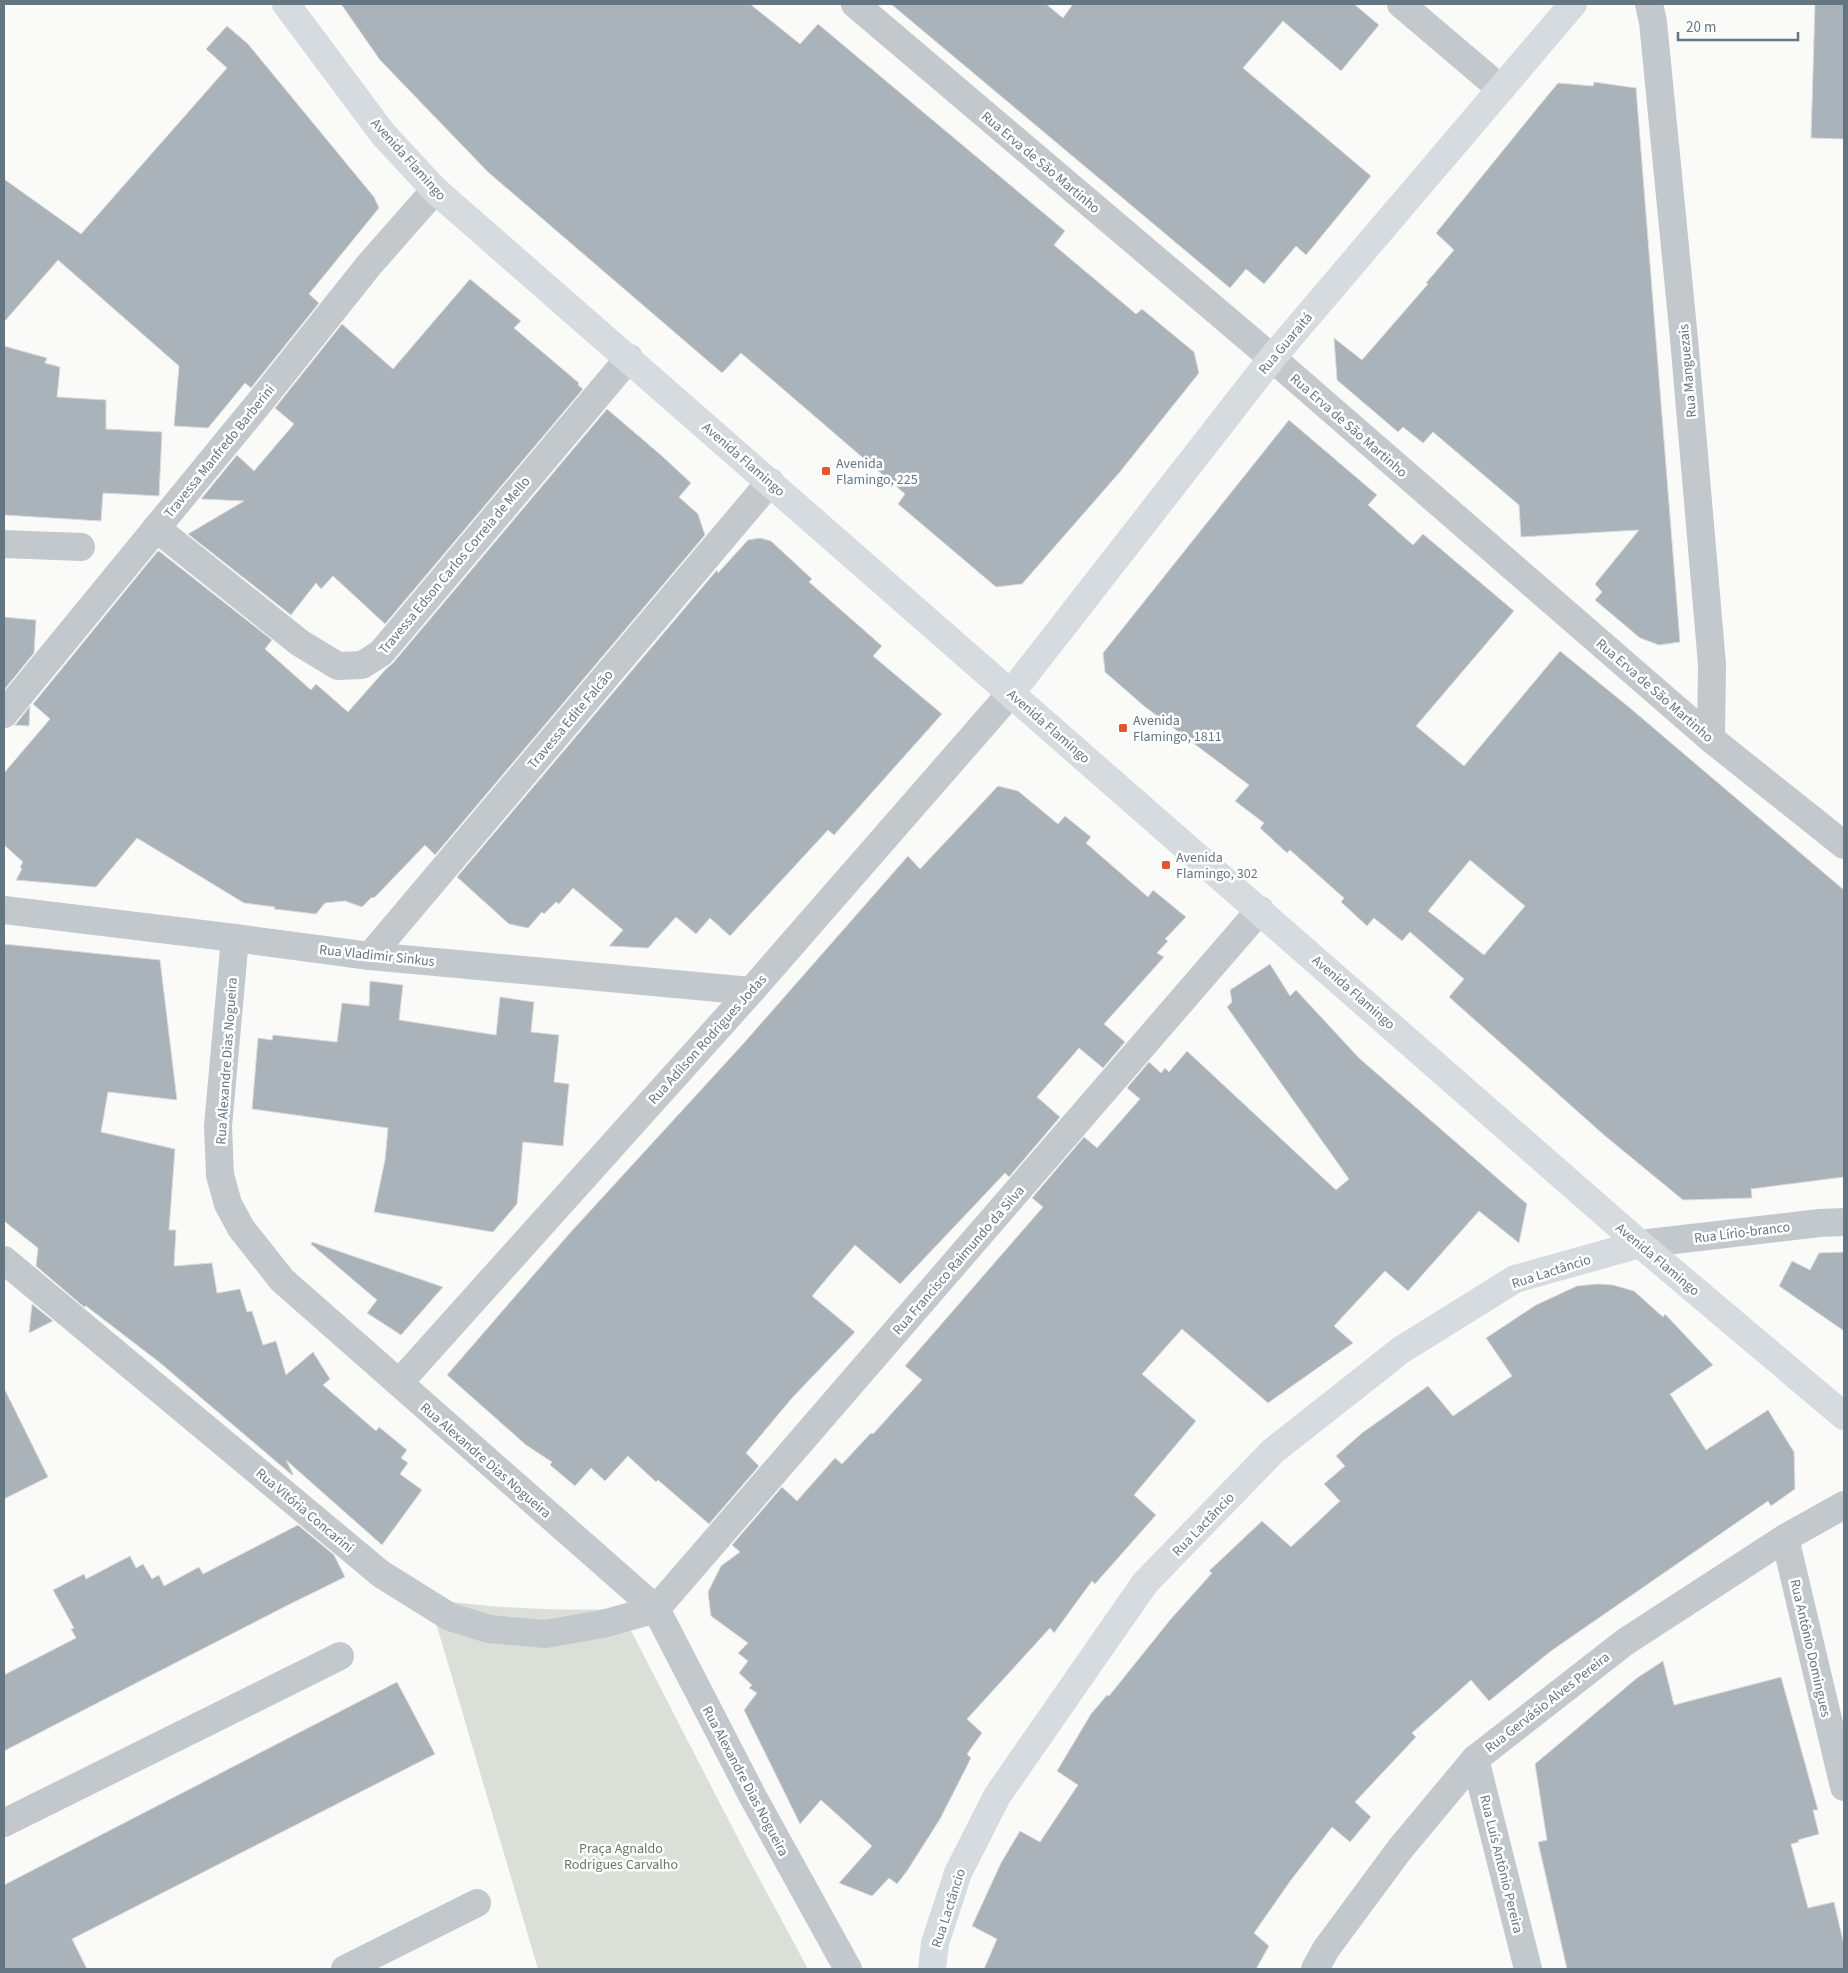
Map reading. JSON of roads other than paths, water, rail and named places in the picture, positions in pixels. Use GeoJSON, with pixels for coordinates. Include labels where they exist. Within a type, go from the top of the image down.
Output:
{"type":"FeatureCollection","features":[{"type":"Feature","properties":{"kind":"street","name":"Avenida Flamingo"},"geometry":{"type":"LineString","coordinates":[[286,4],[383,134],[435,190],[1640,1244],[1844,1416]]}},
{"type":"Feature","properties":{"kind":"street","name":"Rua Erva de São Martinho"},"geometry":{"type":"LineString","coordinates":[[855,4],[1272,358],[1711,739],[1844,846]]}},
{"type":"Feature","properties":{"kind":"street"},"geometry":{"type":"LineString","coordinates":[[1401,4],[1501,89]]}},
{"type":"Feature","properties":{"kind":"street","name":"Rua Guaraitá"},"geometry":{"type":"LineString","coordinates":[[1011,693],[1272,358],[1573,4]]}},
{"type":"Feature","properties":{"kind":"street","name":"Rua Manguezais"},"geometry":{"type":"LineString","coordinates":[[1649,4],[1653,22],[1684,339],[1712,664],[1711,739]]}},
{"type":"Feature","properties":{"kind":"street","name":"Travessa Manfredo Barberini"},"geometry":{"type":"LineString","coordinates":[[4,714],[259,403],[369,265],[435,190]]}},
{"type":"Feature","properties":{"kind":"street","name":"Travessa Edson Carlos Correia de Mello"},"geometry":{"type":"LineString","coordinates":[[156,528],[300,643],[338,666],[362,665],[381,653],[629,358]]}},
{"type":"Feature","properties":{"kind":"street","name":"Travessa Edite Falcão"},"geometry":{"type":"LineString","coordinates":[[370,956],[770,482]]}},
{"type":"Feature","properties":{"kind":"street"},"geometry":{"type":"LineString","coordinates":[[4,544],[82,547]]}},
{"type":"Feature","properties":{"kind":"street","name":"Rua Adílson Rodrigues Jodas"},"geometry":{"type":"LineString","coordinates":[[399,1383],[751,991],[1011,693]]}},
{"type":"Feature","properties":{"kind":"street","name":"Rua Vladimir Sinkus"},"geometry":{"type":"LineString","coordinates":[[4,910],[370,956],[751,991]]}},
{"type":"Feature","properties":{"kind":"street","name":"Rua Francisco Raimundo da Silva"},"geometry":{"type":"LineString","coordinates":[[656,1609],[1260,910]]}},
{"type":"Feature","properties":{"kind":"street","name":"Rua Alexandre Dias Nogueira"},"geometry":{"type":"LineString","coordinates":[[235,938],[218,1126],[220,1175],[228,1204],[241,1228],[282,1280],[656,1609],[753,1797],[848,1969]]}},
{"type":"Feature","properties":{"kind":"street","name":"Rua Lírio-branco"},"geometry":{"type":"LineString","coordinates":[[1640,1244],[1820,1223],[1844,1222]]}},
{"type":"Feature","properties":{"kind":"street","name":"Rua Lactâncio"},"geometry":{"type":"LineString","coordinates":[[932,1969],[935,1943],[958,1873],[998,1796],[1145,1583],[1273,1451],[1402,1350],[1516,1279],[1640,1244]]}},
{"type":"Feature","properties":{"kind":"street","name":"Rua Vitória Concarini"},"geometry":{"type":"LineString","coordinates":[[4,1260],[381,1574],[450,1617],[489,1628],[545,1634],[603,1624],[656,1609]]}},
{"type":"Feature","properties":{"kind":"street","name":"Rua Gervásio Alves Pereira"},"geometry":{"type":"LineString","coordinates":[[1315,1969],[1326,1949],[1400,1849],[1475,1759],[1625,1642],[1785,1538],[1844,1505]]}},
{"type":"Feature","properties":{"kind":"street","name":"Rua Antônio Domingues"},"geometry":{"type":"LineString","coordinates":[[1785,1538],[1844,1787]]}},
{"type":"Feature","properties":{"kind":"street"},"geometry":{"type":"LineString","coordinates":[[4,1823],[340,1656]]}},
{"type":"Feature","properties":{"kind":"street","name":"Rua Luís Antônio Pereira"},"geometry":{"type":"LineString","coordinates":[[1475,1759],[1528,1969]]}},
{"type":"Feature","properties":{"kind":"street"},"geometry":{"type":"LineString","coordinates":[[345,1969],[477,1903]]}},
{"type":"Feature","properties":{"kind":"place","name":"Avenida Flamingo, 225"},"geometry":{"type":"Point","coordinates":[826,471]}},
{"type":"Feature","properties":{"kind":"place","name":"Avenida Flamingo, 1811"},"geometry":{"type":"Point","coordinates":[1123,728]}},
{"type":"Feature","properties":{"kind":"place","name":"Avenida Flamingo, 302"},"geometry":{"type":"Point","coordinates":[1166,865]}},
{"type":"Feature","properties":{"kind":"park label","name":"Praça Agnaldo Rodrigues Carvalho"},"geometry":{"type":"Point","coordinates":[621,1856]}}]}
